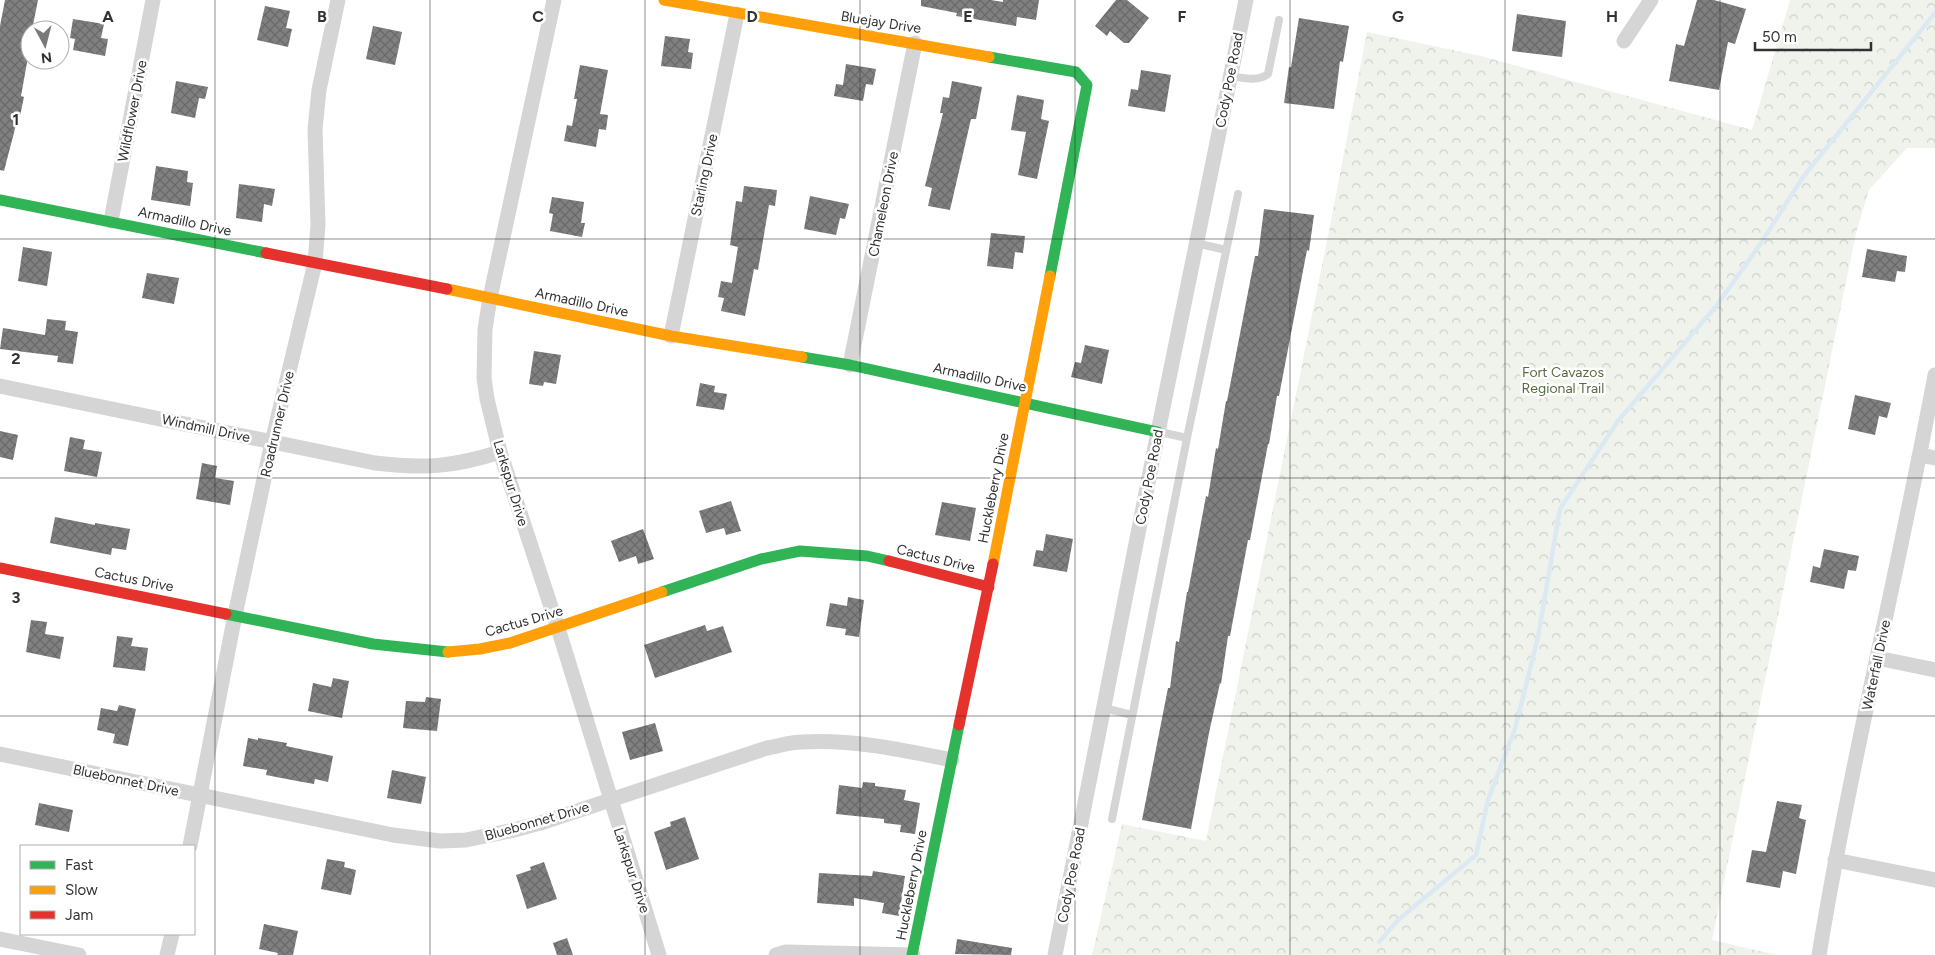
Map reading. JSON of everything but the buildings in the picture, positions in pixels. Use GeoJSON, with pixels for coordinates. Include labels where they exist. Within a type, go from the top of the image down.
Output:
{"type":"FeatureCollection","features":[{"type":"Feature","properties":{"kind":"street","name":"Wildflower Drive"},"geometry":{"type":"LineString","coordinates":[[111,221],[153,0]]}},
{"type":"Feature","properties":{"kind":"street","name":"Roadrunner Drive"},"geometry":{"type":"LineString","coordinates":[[190,845],[234,615],[272,442],[315,263],[318,225],[315,129],[319,90],[338,0]]}},
{"type":"Feature","properties":{"kind":"street","name":"Larkspur Drive"},"geometry":{"type":"LineString","coordinates":[[554,0],[490,298],[485,329],[484,378],[487,399],[500,452],[558,628],[659,955]]}},
{"type":"Feature","properties":{"kind":"street","name":"Bluejay Drive"},"geometry":{"type":"LineString","coordinates":[[664,0],[1076,72],[1086,86]]}},
{"type":"Feature","properties":{"kind":"street","name":"Cody Poe Road"},"geometry":{"type":"LineString","coordinates":[[1055,955],[1158,432],[1246,0]]}},
{"type":"Feature","properties":{"kind":"street"},"geometry":{"type":"LineString","coordinates":[[1624,41],[1651,0]]}},
{"type":"Feature","properties":{"kind":"street","name":"Starling Drive"},"geometry":{"type":"LineString","coordinates":[[671,336],[737,14]]}},
{"type":"Feature","properties":{"kind":"street","name":"Chameleon Drive"},"geometry":{"type":"LineString","coordinates":[[850,365],[915,43]]}},
{"type":"Feature","properties":{"kind":"street","name":"Huckleberry Drive"},"geometry":{"type":"LineString","coordinates":[[912,955],[989,587],[1086,86]]}},
{"type":"Feature","properties":{"kind":"street","name":"Armadillo Drive"},"geometry":{"type":"LineString","coordinates":[[0,200],[671,336],[850,365],[1158,432]]}},
{"type":"Feature","properties":{"kind":"street","name":"Waterfall Drive"},"geometry":{"type":"LineString","coordinates":[[1819,955],[1835,860],[1877,658],[1928,456],[1935,374]]}},
{"type":"Feature","properties":{"kind":"street","name":"Windmill Drive"},"geometry":{"type":"LineString","coordinates":[[0,386],[375,463],[414,467],[457,464],[500,452]]}},
{"type":"Feature","properties":{"kind":"street","name":"Cactus Drive"},"geometry":{"type":"LineString","coordinates":[[0,568],[373,644],[443,653],[510,643],[762,559],[800,551],[867,556],[989,587]]}},
{"type":"Feature","properties":{"kind":"street"},"geometry":{"type":"LineString","coordinates":[[1877,658],[1935,670]]}},
{"type":"Feature","properties":{"kind":"street","name":"Bluebonnet Drive"},"geometry":{"type":"LineString","coordinates":[[0,754],[393,834],[440,841],[466,840],[514,830],[767,748],[801,742],[842,742],[885,746],[952,760]]}},
{"type":"Feature","properties":{"kind":"street"},"geometry":{"type":"LineString","coordinates":[[1835,860],[1935,880]]}},
{"type":"Feature","properties":{"kind":"street"},"geometry":{"type":"LineString","coordinates":[[167,955],[172,935]]}},
{"type":"Feature","properties":{"kind":"street"},"geometry":{"type":"LineString","coordinates":[[0,939],[79,955]]}},
{"type":"Feature","properties":{"kind":"street"},"geometry":{"type":"LineString","coordinates":[[776,955],[786,952],[912,955]]}},
{"type":"Feature","properties":{"kind":"lane"},"geometry":{"type":"LineString","coordinates":[[1230,76],[1251,79],[1264,77],[1268,74],[1279,20]]}},
{"type":"Feature","properties":{"kind":"lane"},"geometry":{"type":"LineString","coordinates":[[1112,819],[1187,438],[1238,194]]}},
{"type":"Feature","properties":{"kind":"lane"},"geometry":{"type":"LineString","coordinates":[[1196,243],[1226,250]]}},
{"type":"Feature","properties":{"kind":"lane"},"geometry":{"type":"LineString","coordinates":[[1158,432],[1187,438]]}},
{"type":"Feature","properties":{"kind":"lane"},"geometry":{"type":"LineString","coordinates":[[1104,708],[1132,715]]}},
{"type":"Feature","properties":{"kind":"green space","name":"Fort Cavazos Regional Trail"},"geometry":{"type":"Polygon","coordinates":[[[1790,0],[1935,0],[1935,148],[1907,148],[1869,190],[1856,233],[1712,940],[1777,955],[1092,955],[1122,824],[1206,841],[1332,216],[1367,32],[1481,56],[1752,130],[1790,0]]]}},
{"type":"Feature","properties":{"kind":"waterway"},"geometry":{"type":"LineString","coordinates":[[1379,942],[1398,920],[1476,855],[1488,800],[1515,729],[1538,637],[1560,509],[1618,421],[1717,305],[1761,243],[1803,177],[1935,13]]}},
{"type":"Feature","properties":{"kind":"traffic: fast"},"geometry":{"type":"LineString","coordinates":[[989,57],[1076,72],[1087,85],[1050,276]]}},
{"type":"Feature","properties":{"kind":"traffic: fast"},"geometry":{"type":"LineString","coordinates":[[0,200],[266,253]]}},
{"type":"Feature","properties":{"kind":"traffic: fast"},"geometry":{"type":"LineString","coordinates":[[802,357],[850,365],[1158,432]]}},
{"type":"Feature","properties":{"kind":"traffic: fast"},"geometry":{"type":"LineString","coordinates":[[662,592],[761,559],[800,551],[867,556],[889,561]]}},
{"type":"Feature","properties":{"kind":"traffic: fast"},"geometry":{"type":"LineString","coordinates":[[226,614],[373,644],[448,652]]}},
{"type":"Feature","properties":{"kind":"traffic: fast"},"geometry":{"type":"LineString","coordinates":[[912,955],[959,725]]}},
{"type":"Feature","properties":{"kind":"traffic: slow"},"geometry":{"type":"LineString","coordinates":[[664,0],[989,57]]}},
{"type":"Feature","properties":{"kind":"traffic: slow"},"geometry":{"type":"LineString","coordinates":[[993,564],[1050,276]]}},
{"type":"Feature","properties":{"kind":"traffic: slow"},"geometry":{"type":"LineString","coordinates":[[447,289],[671,336],[802,357]]}},
{"type":"Feature","properties":{"kind":"traffic: slow"},"geometry":{"type":"LineString","coordinates":[[448,652],[480,649],[510,643],[662,592]]}},
{"type":"Feature","properties":{"kind":"traffic: jam"},"geometry":{"type":"LineString","coordinates":[[266,253],[447,289]]}},
{"type":"Feature","properties":{"kind":"traffic: jam"},"geometry":{"type":"LineString","coordinates":[[889,561],[989,587]]}},
{"type":"Feature","properties":{"kind":"traffic: jam"},"geometry":{"type":"LineString","coordinates":[[959,725],[993,564]]}},
{"type":"Feature","properties":{"kind":"traffic: jam"},"geometry":{"type":"LineString","coordinates":[[0,568],[226,614]]}}]}
